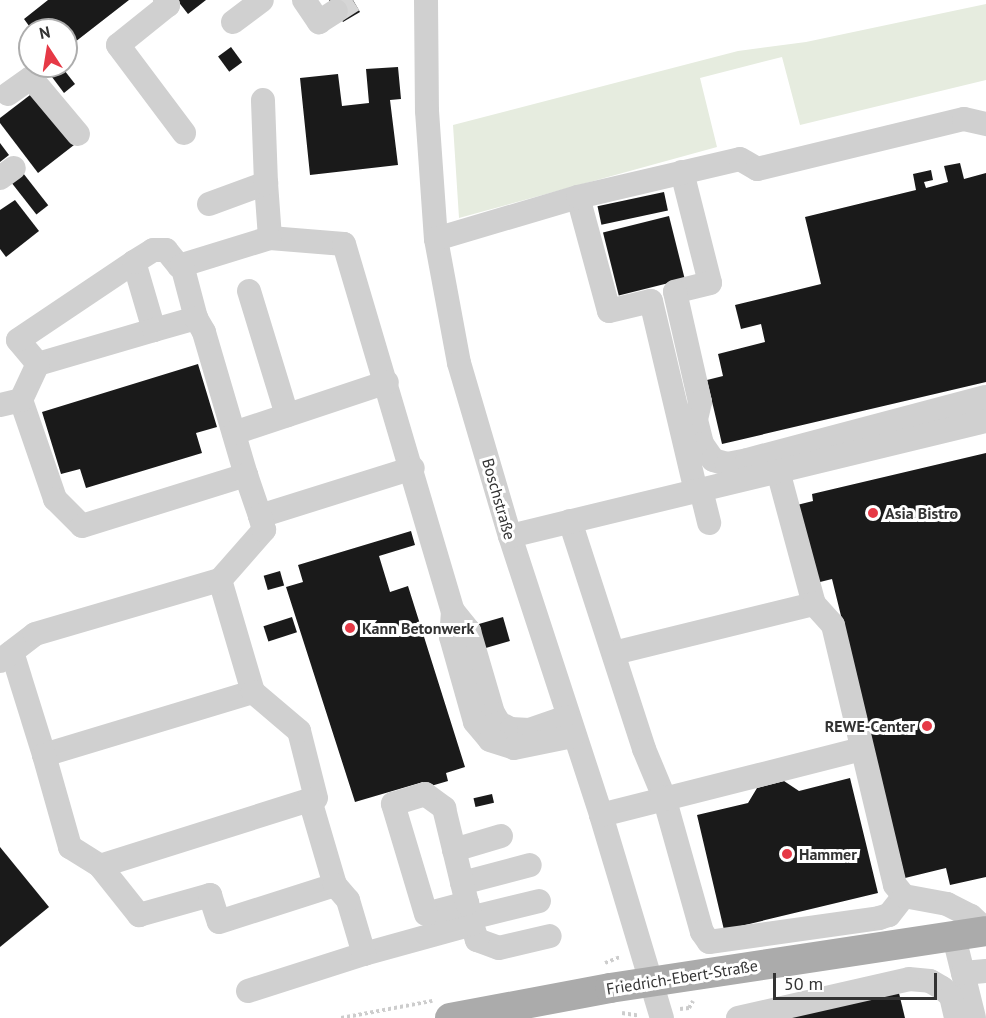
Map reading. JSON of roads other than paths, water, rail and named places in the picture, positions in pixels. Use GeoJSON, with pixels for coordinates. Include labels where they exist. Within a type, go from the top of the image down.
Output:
{"type":"FeatureCollection","features":[{"type":"Feature","properties":{"kind":"main road","name":"Friedrich-Ebert-Straße"},"geometry":{"type":"LineString","coordinates":[[450,1018],[652,982],[986,931]]}},
{"type":"Feature","properties":{"kind":"street"},"geometry":{"type":"LineString","coordinates":[[165,0],[168,5],[118,45],[184,133]]}},
{"type":"Feature","properties":{"kind":"street"},"geometry":{"type":"LineString","coordinates":[[233,22],[262,0]]}},
{"type":"Feature","properties":{"kind":"street"},"geometry":{"type":"LineString","coordinates":[[304,0],[319,22],[347,4]]}},
{"type":"Feature","properties":{"kind":"street","name":"Boschstraße"},"geometry":{"type":"LineString","coordinates":[[426,0],[427,111],[436,239],[459,363],[510,536],[570,727],[601,815],[662,1018]]}},
{"type":"Feature","properties":{"kind":"street"},"geometry":{"type":"LineString","coordinates":[[6,92],[31,78],[78,134]]}},
{"type":"Feature","properties":{"kind":"street"},"geometry":{"type":"LineString","coordinates":[[263,100],[270,238]]}},
{"type":"Feature","properties":{"kind":"street"},"geometry":{"type":"LineString","coordinates":[[436,239],[578,197],[740,159],[757,169],[964,118],[986,124]]}},
{"type":"Feature","properties":{"kind":"street"},"geometry":{"type":"LineString","coordinates":[[682,172],[710,284],[675,292],[700,402],[696,420],[702,444],[713,460],[727,464],[747,460],[986,397]]}},
{"type":"Feature","properties":{"kind":"street"},"geometry":{"type":"LineString","coordinates":[[209,204],[266,183]]}},
{"type":"Feature","properties":{"kind":"street"},"geometry":{"type":"LineString","coordinates":[[578,197],[609,311],[651,301],[709,523]]}},
{"type":"Feature","properties":{"kind":"street"},"geometry":{"type":"LineString","coordinates":[[182,265],[270,238],[344,244],[413,468],[453,611],[469,632],[499,723],[512,729],[529,730],[570,727]]}},
{"type":"Feature","properties":{"kind":"street"},"geometry":{"type":"LineString","coordinates":[[38,364],[18,340],[153,250],[166,250],[182,265],[196,318],[204,332],[264,530],[220,580],[35,634],[6,656],[44,755],[70,848],[100,866],[139,915],[210,895],[219,922],[335,885]]}},
{"type":"Feature","properties":{"kind":"street"},"geometry":{"type":"LineString","coordinates":[[134,262],[154,330]]}},
{"type":"Feature","properties":{"kind":"street"},"geometry":{"type":"LineString","coordinates":[[249,291],[287,415]]}},
{"type":"Feature","properties":{"kind":"street"},"geometry":{"type":"LineString","coordinates":[[196,318],[38,364],[11,402],[55,499],[82,526],[246,476]]}},
{"type":"Feature","properties":{"kind":"street"},"geometry":{"type":"LineString","coordinates":[[234,433],[387,382]]}},
{"type":"Feature","properties":{"kind":"street"},"geometry":{"type":"LineString","coordinates":[[510,536],[986,421]]}},
{"type":"Feature","properties":{"kind":"street"},"geometry":{"type":"LineString","coordinates":[[260,516],[413,468]]}},
{"type":"Feature","properties":{"kind":"street"},"geometry":{"type":"LineString","coordinates":[[778,471],[814,604],[832,625],[890,874],[904,896],[947,904],[971,916],[986,931]]}},
{"type":"Feature","properties":{"kind":"street"},"geometry":{"type":"LineString","coordinates":[[570,521],[583,554],[644,749],[664,797],[702,932],[710,942],[879,918],[889,915],[904,896]]}},
{"type":"Feature","properties":{"kind":"street"},"geometry":{"type":"LineString","coordinates":[[100,866],[316,798],[300,731],[253,692],[220,580]]}},
{"type":"Feature","properties":{"kind":"street"},"geometry":{"type":"LineString","coordinates":[[614,653],[814,604]]}},
{"type":"Feature","properties":{"kind":"street"},"geometry":{"type":"LineString","coordinates":[[44,755],[253,692]]}},
{"type":"Feature","properties":{"kind":"street"},"geometry":{"type":"LineString","coordinates":[[601,815],[664,797],[861,749]]}},
{"type":"Feature","properties":{"kind":"street"},"geometry":{"type":"LineString","coordinates":[[539,901],[468,907],[426,914],[393,804],[425,794],[444,808],[468,907],[477,940],[499,948],[550,936]]}},
{"type":"Feature","properties":{"kind":"street"},"geometry":{"type":"LineString","coordinates":[[310,800],[335,885],[348,900],[364,954]]}},
{"type":"Feature","properties":{"kind":"street"},"geometry":{"type":"LineString","coordinates":[[454,850],[501,836]]}},
{"type":"Feature","properties":{"kind":"street"},"geometry":{"type":"LineString","coordinates":[[248,991],[364,954],[468,907],[530,865]]}},
{"type":"Feature","properties":{"kind":"street"},"geometry":{"type":"LineString","coordinates":[[954,937],[975,972],[974,1018]]}},
{"type":"Feature","properties":{"kind":"street"},"geometry":{"type":"LineString","coordinates":[[738,1018],[909,979],[930,981],[942,988],[951,996],[956,1018]]}},
{"type":"Feature","properties":{"kind":"tunnel"},"geometry":{"type":"LineString","coordinates":[[336,11],[353,0]]}},
{"type":"Feature","properties":{"kind":"place","name":"Asia Bistro"},"geometry":{"type":"Point","coordinates":[873,513]}},
{"type":"Feature","properties":{"kind":"place","name":"Kann Betonwerk"},"geometry":{"type":"Point","coordinates":[350,628]}},
{"type":"Feature","properties":{"kind":"place","name":"REWE-Center"},"geometry":{"type":"Point","coordinates":[927,726]}},
{"type":"Feature","properties":{"kind":"place","name":"Hammer"},"geometry":{"type":"Point","coordinates":[787,854]}}]}
